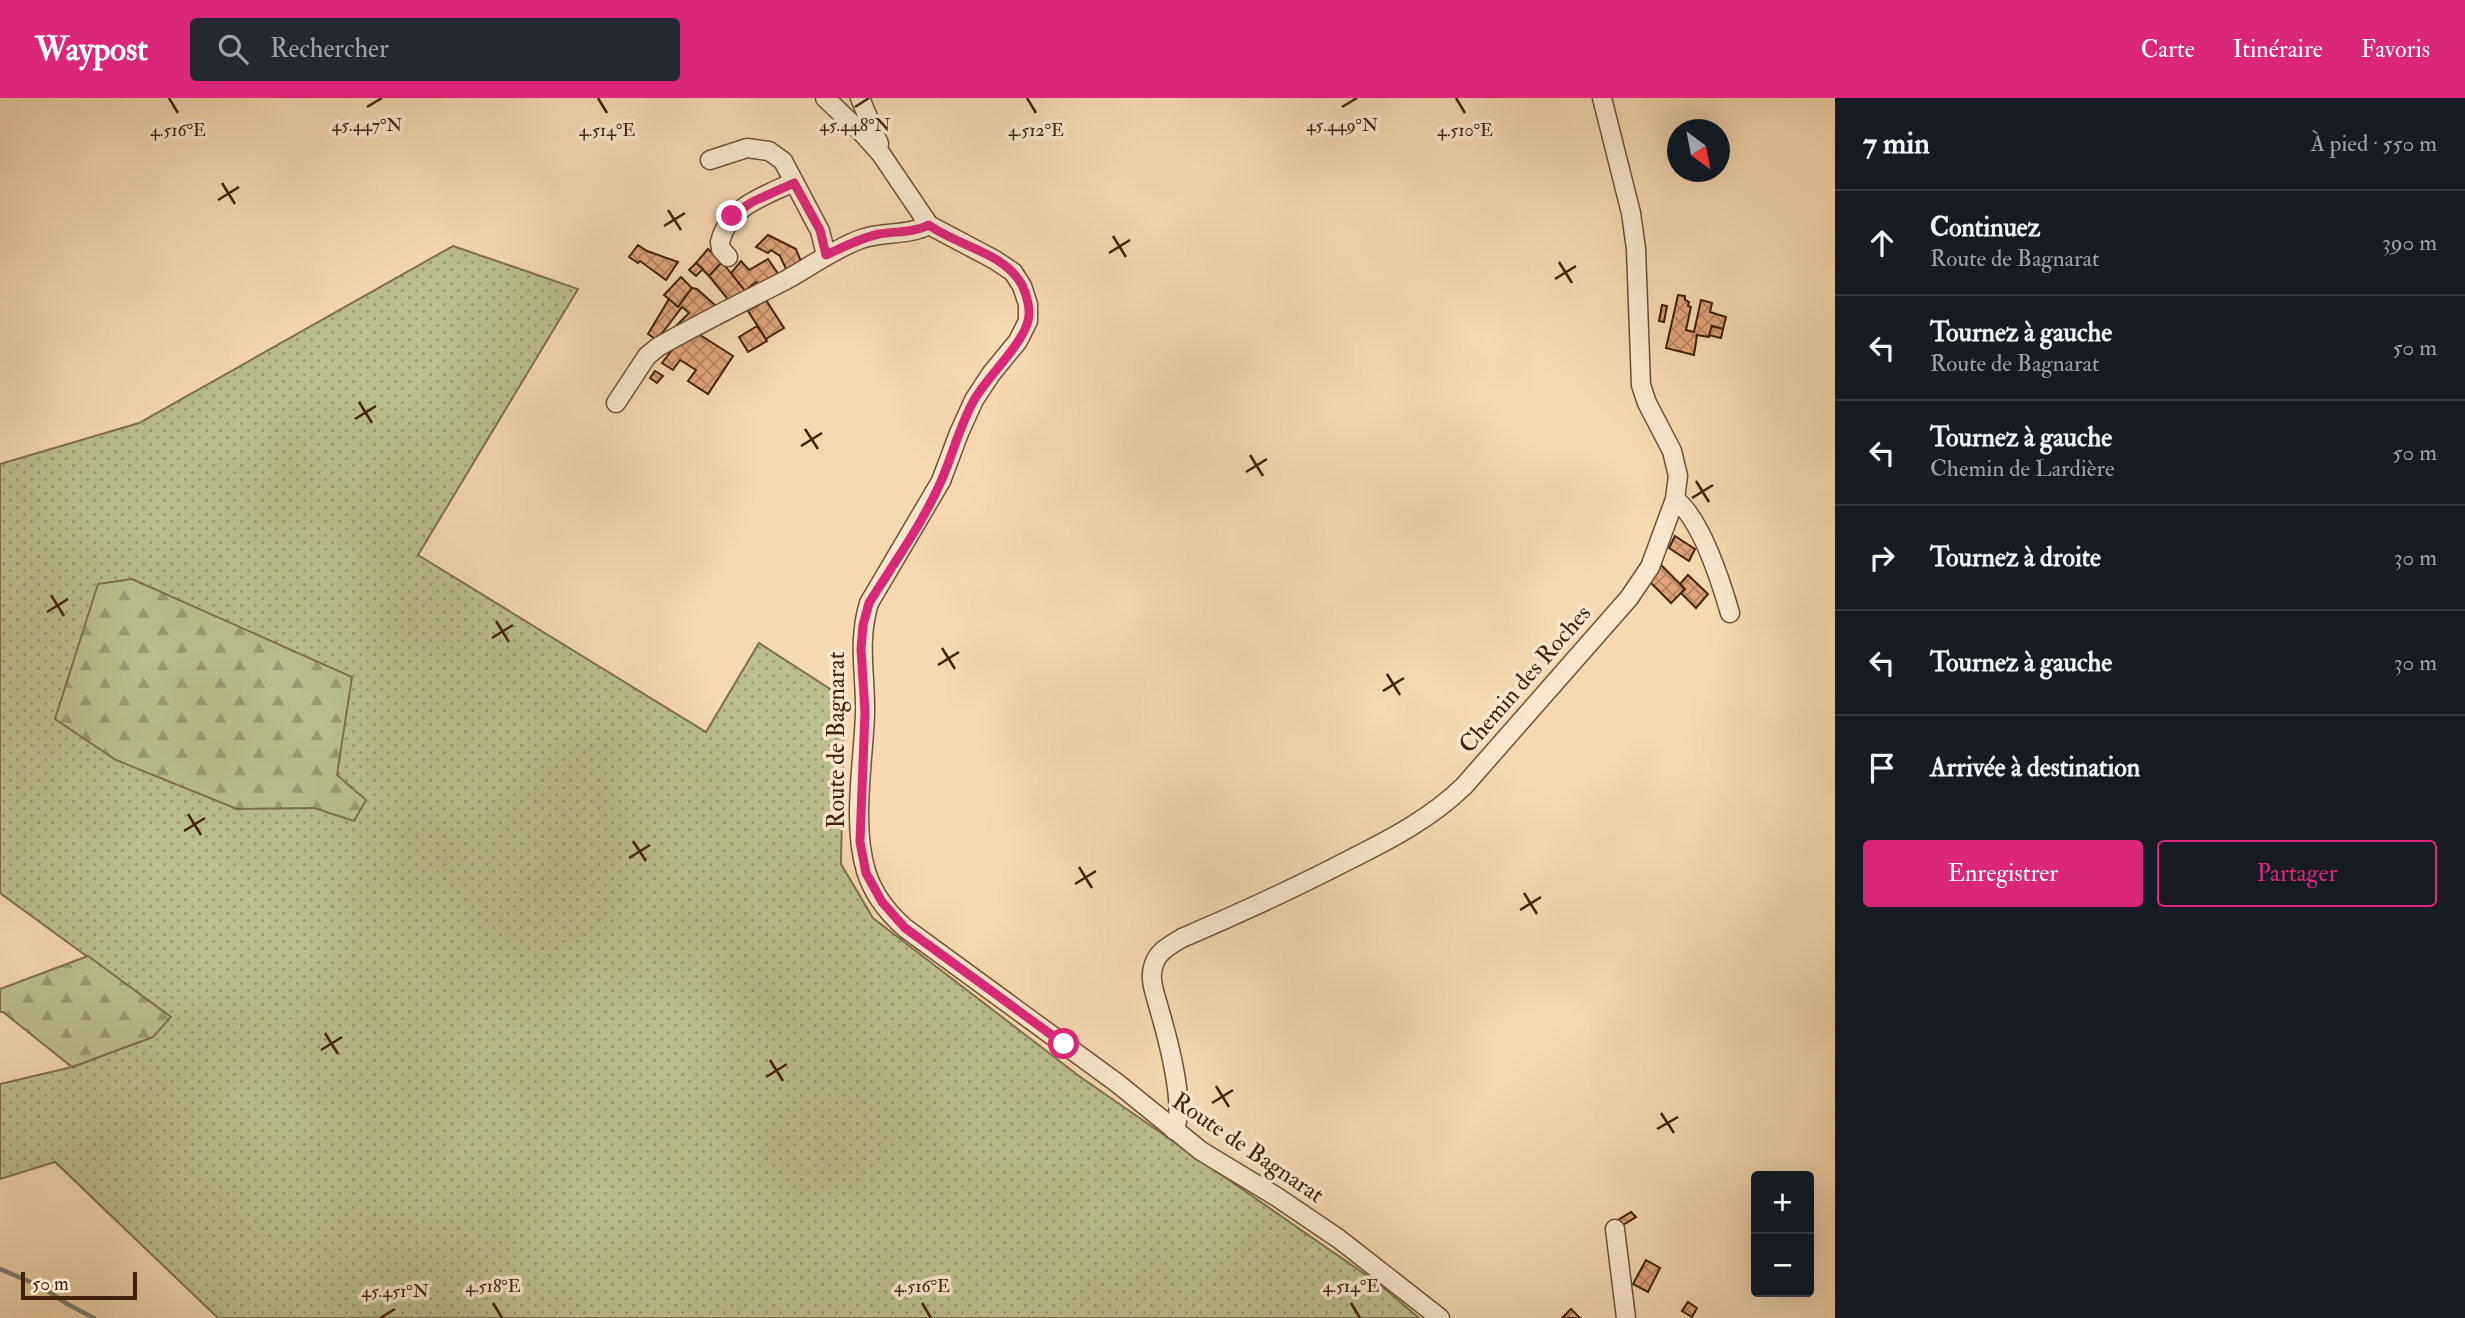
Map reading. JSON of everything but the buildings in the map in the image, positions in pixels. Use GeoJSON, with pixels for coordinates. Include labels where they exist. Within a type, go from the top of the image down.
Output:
{"type":"FeatureCollection","features":[{"type":"Feature","properties":{"kind":"street"},"geometry":{"type":"LineString","coordinates":[[616,403],[647,356],[658,347],[789,278],[826,255],[861,239],[916,231],[929,225],[881,154],[825,98]]}},
{"type":"Feature","properties":{"kind":"street"},"geometry":{"type":"LineString","coordinates":[[860,98],[881,154]]}},
{"type":"Feature","properties":{"kind":"street","name":"Chemin des Roches"},"geometry":{"type":"LineString","coordinates":[[1174,1130],[1179,1119],[1178,1101],[1167,1040],[1151,979],[1156,958],[1182,938],[1319,876],[1402,833],[1443,806],[1464,786],[1629,598],[1650,567],[1675,499],[1678,476],[1672,451],[1647,403],[1641,385],[1635,237],[1602,98]]}},
{"type":"Feature","properties":{"kind":"street"},"geometry":{"type":"LineString","coordinates":[[710,160],[747,148],[769,151],[783,161],[820,230],[826,255]]}},
{"type":"Feature","properties":{"kind":"street"},"geometry":{"type":"LineString","coordinates":[[728,257],[721,249],[720,242],[732,216],[752,202],[794,183]]}},
{"type":"Feature","properties":{"kind":"street","name":"Route de Bagnarat"},"geometry":{"type":"LineString","coordinates":[[929,225],[1013,272],[1028,303],[1028,321],[1018,341],[974,400],[941,481],[869,603],[863,625],[861,649],[865,712],[860,830],[866,873],[882,902],[905,928],[1117,1083],[1201,1150],[1339,1239],[1440,1318]]}},
{"type":"Feature","properties":{"kind":"street"},"geometry":{"type":"LineString","coordinates":[[1675,499],[1686,510],[1712,556],[1730,613]]}},
{"type":"Feature","properties":{"kind":"street"},"geometry":{"type":"LineString","coordinates":[[1615,1229],[1626,1318]]}},
{"type":"Feature","properties":{"kind":"green space"},"geometry":{"type":"Polygon","coordinates":[[[453,246],[578,289],[418,555],[706,732],[759,643],[844,698],[841,864],[873,918],[1079,1076],[1379,1284],[1419,1318],[218,1318],[55,1162],[0,1179],[0,1084],[72,1067],[153,1037],[170,1017],[0,893],[0,464],[139,423],[453,246]]]}},
{"type":"Feature","properties":{"kind":"green space"},"geometry":{"type":"Polygon","coordinates":[[[132,579],[352,677],[337,775],[366,800],[354,821],[314,808],[237,809],[116,760],[55,719],[98,584],[132,579]]]}},
{"type":"Feature","properties":{"kind":"green space"},"geometry":{"type":"Polygon","coordinates":[[[88,956],[171,1017],[153,1037],[72,1067],[0,1012],[0,989],[88,956]]]}},
{"type":"Feature","properties":{"kind":"waterway"},"geometry":{"type":"LineString","coordinates":[[0,1269],[40,1286],[94,1318]]}},
{"type":"Feature","properties":{"kind":"route"},"geometry":{"type":"LineString","coordinates":[[732,216],[752,202],[794,183],[820,230],[826,255],[861,239],[916,231],[929,225],[995,260],[1013,272],[1022,286],[1028,303],[1028,321],[1018,341],[974,400],[941,481],[869,603],[863,625],[861,649],[865,712],[860,842],[866,873],[873,889],[892,916],[1064,1044]]}}]}
